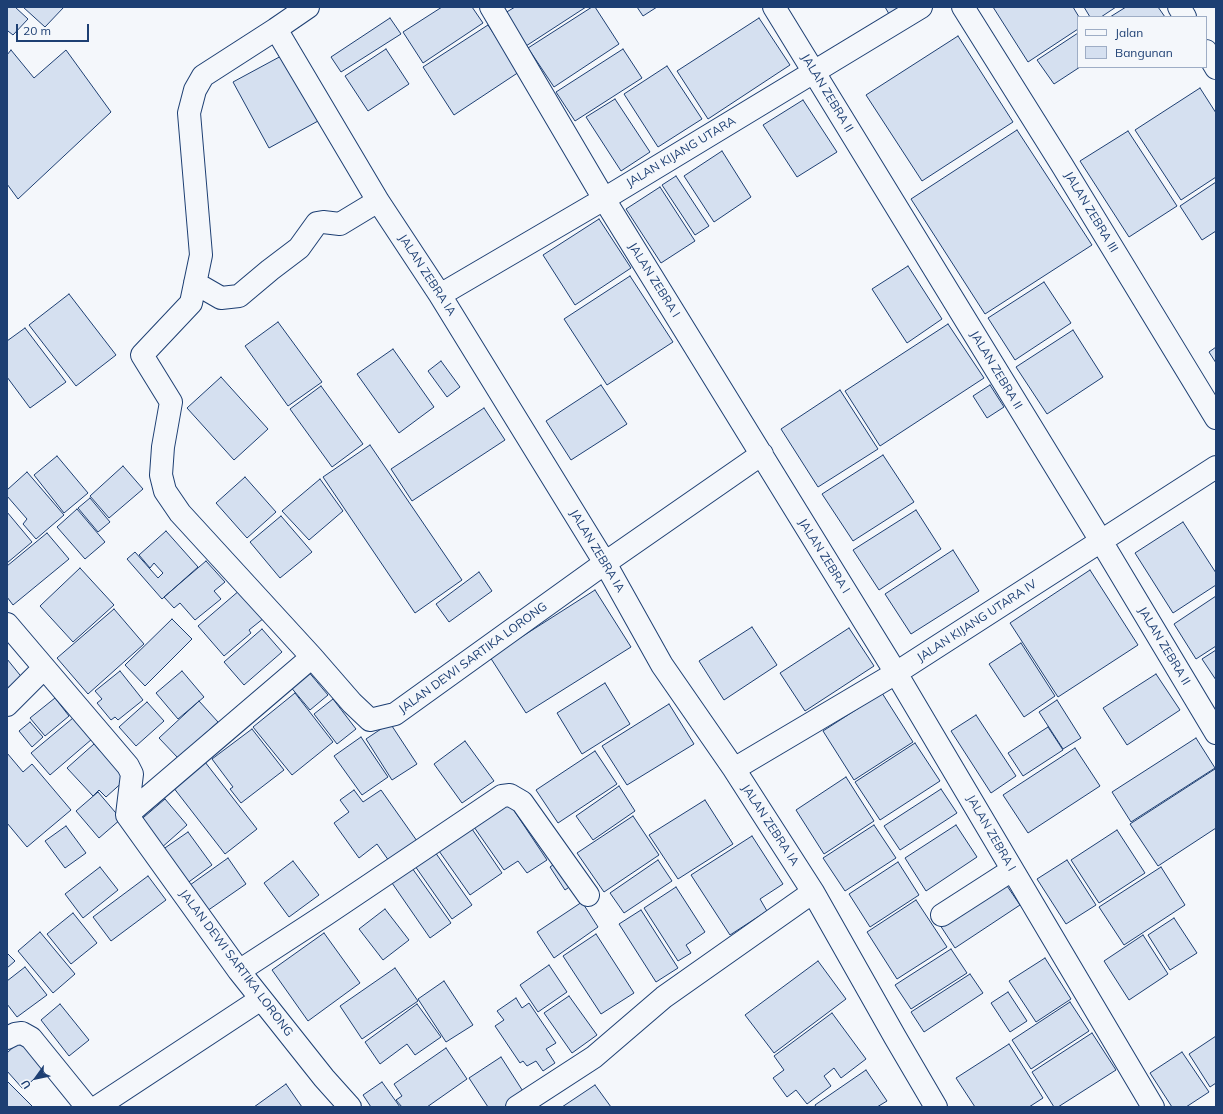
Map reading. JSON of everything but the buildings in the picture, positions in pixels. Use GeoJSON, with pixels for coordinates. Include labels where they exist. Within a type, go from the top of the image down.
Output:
{"type":"FeatureCollection","features":[{"type":"Feature","properties":{"kind":"street"},"geometry":{"type":"LineString","coordinates":[[127,815],[312,657],[180,513],[165,492],[161,475],[171,402],[142,355],[191,303],[201,255],[189,113],[195,90],[203,76],[308,7]]}},
{"type":"Feature","properties":{"kind":"street","name":"JALAN ZEBRA I"},"geometry":{"type":"LineString","coordinates":[[491,7],[604,199],[896,673],[1153,1107]]}},
{"type":"Feature","properties":{"kind":"street","name":"JALAN ZEBRA II"},"geometry":{"type":"LineString","coordinates":[[774,7],[1216,733]]}},
{"type":"Feature","properties":{"kind":"street","name":"JALAN KIJANG UTARA"},"geometry":{"type":"LineString","coordinates":[[440,295],[604,199],[921,7]]}},
{"type":"Feature","properties":{"kind":"street","name":"JALAN ZEBRA III"},"geometry":{"type":"LineString","coordinates":[[964,7],[1066,171],[1216,418]]}},
{"type":"Feature","properties":{"kind":"street"},"geometry":{"type":"LineString","coordinates":[[1179,7],[1184,16]]}},
{"type":"Feature","properties":{"kind":"street","name":"JALAN ZEBRA IA"},"geometry":{"type":"LineString","coordinates":[[276,29],[378,201],[440,295],[605,563],[662,666],[734,769],[813,892],[936,1107]]}},
{"type":"Feature","properties":{"kind":"street"},"geometry":{"type":"LineString","coordinates":[[1207,54],[1216,68]]}},
{"type":"Feature","properties":{"kind":"street"},"geometry":{"type":"LineString","coordinates":[[195,283],[221,298],[239,296],[299,248],[317,223],[323,222],[340,224],[378,201]]}},
{"type":"Feature","properties":{"kind":"street"},"geometry":{"type":"LineString","coordinates":[[605,563],[762,454]]}},
{"type":"Feature","properties":{"kind":"street","name":"JALAN KIJANG UTARA IV"},"geometry":{"type":"LineString","coordinates":[[734,769],[896,673],[1216,467]]}},
{"type":"Feature","properties":{"kind":"street","name":"JALAN DEWI SARTIKA LORONG"},"geometry":{"type":"LineString","coordinates":[[312,657],[352,703],[370,720],[395,714],[605,563]]}},
{"type":"Feature","properties":{"kind":"street"},"geometry":{"type":"LineString","coordinates":[[7,624],[128,766],[132,774],[127,815]]}},
{"type":"Feature","properties":{"kind":"street"},"geometry":{"type":"LineString","coordinates":[[7,705],[44,668]]}},
{"type":"Feature","properties":{"kind":"street"},"geometry":{"type":"LineString","coordinates":[[238,971],[325,915],[502,796],[510,795],[522,802],[588,894]]}},
{"type":"Feature","properties":{"kind":"street","name":"JALAN DEWI SARTIKA LORONG"},"geometry":{"type":"LineString","coordinates":[[127,815],[238,971],[347,1106]]}},
{"type":"Feature","properties":{"kind":"street"},"geometry":{"type":"LineString","coordinates":[[942,915],[1012,870]]}},
{"type":"Feature","properties":{"kind":"street"},"geometry":{"type":"LineString","coordinates":[[517,1107],[594,1057],[664,997],[813,892]]}},
{"type":"Feature","properties":{"kind":"street"},"geometry":{"type":"LineString","coordinates":[[97,1107],[261,999]]}},
{"type":"Feature","properties":{"kind":"street"},"geometry":{"type":"LineString","coordinates":[[7,1038],[14,1034],[22,1033],[31,1038],[87,1107]]}}]}
